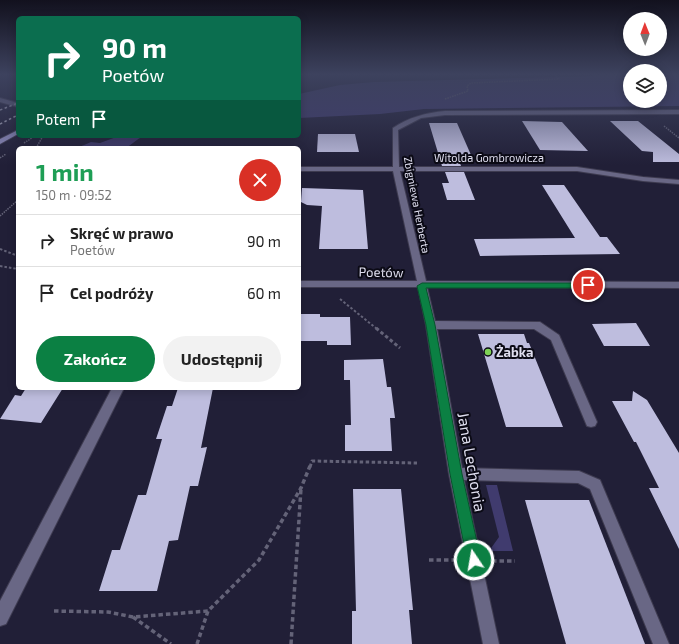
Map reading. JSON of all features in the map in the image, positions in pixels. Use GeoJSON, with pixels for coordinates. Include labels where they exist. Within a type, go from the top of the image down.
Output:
{"type":"FeatureCollection","features":[{"type":"Feature","properties":{"kind":"main road"},"geometry":{"type":"LineString","coordinates":[[0,142],[16,133]]}},
{"type":"Feature","properties":{"kind":"street","name":"Zbigniewa Herberta"},"geometry":{"type":"LineString","coordinates":[[422,286],[396,169],[395,128],[408,120],[427,115],[445,113],[679,112]]}},
{"type":"Feature","properties":{"kind":"street","name":"Witolda Gombrowicza"},"geometry":{"type":"LineString","coordinates":[[301,169],[577,169],[642,179],[679,182]]}},
{"type":"Feature","properties":{"kind":"street","name":"Poetów"},"geometry":{"type":"LineString","coordinates":[[301,284],[422,286],[679,285]]}},
{"type":"Feature","properties":{"kind":"street","name":"Jana Lechonia"},"geometry":{"type":"LineString","coordinates":[[422,286],[431,325],[456,474],[492,644]]}},
{"type":"Feature","properties":{"kind":"street"},"geometry":{"type":"LineString","coordinates":[[431,325],[536,325],[555,338],[591,422]]}},
{"type":"Feature","properties":{"kind":"street"},"geometry":{"type":"LineString","coordinates":[[0,618],[117,390]]}},
{"type":"Feature","properties":{"kind":"street"},"geometry":{"type":"LineString","coordinates":[[456,474],[580,477],[595,485],[661,644]]}},
{"type":"Feature","properties":{"kind":"path"},"geometry":{"type":"LineString","coordinates":[[427,115],[434,105]]}},
{"type":"Feature","properties":{"kind":"path"},"geometry":{"type":"LineString","coordinates":[[0,216],[16,202]]}},
{"type":"Feature","properties":{"kind":"path"},"geometry":{"type":"LineString","coordinates":[[0,248],[16,255]]}},
{"type":"Feature","properties":{"kind":"path"},"geometry":{"type":"LineString","coordinates":[[0,266],[16,269]]}},
{"type":"Feature","properties":{"kind":"path"},"geometry":{"type":"LineString","coordinates":[[340,298],[400,348]]}},
{"type":"Feature","properties":{"kind":"path"},"geometry":{"type":"LineString","coordinates":[[197,644],[208,611],[259,560],[301,488],[312,461],[417,463]]}},
{"type":"Feature","properties":{"kind":"path"},"geometry":{"type":"LineString","coordinates":[[291,644],[301,488]]}},
{"type":"Feature","properties":{"kind":"path"},"geometry":{"type":"LineString","coordinates":[[54,611],[108,612],[132,617],[208,611]]}},
{"type":"Feature","properties":{"kind":"path"},"geometry":{"type":"LineString","coordinates":[[132,617],[171,644]]}},
{"type":"Feature","properties":{"kind":"shaded area"},"geometry":{"type":"Polygon","coordinates":[[[301,105],[623,105],[623,107],[424,109],[380,114],[301,118],[301,105]]]}},
{"type":"Feature","properties":{"kind":"shaded area"},"geometry":{"type":"Polygon","coordinates":[[[667,105],[679,105],[667,106],[667,105]]]}},
{"type":"Feature","properties":{"kind":"shaded area"},"geometry":{"type":"Polygon","coordinates":[[[114,138],[139,138],[128,146],[82,146],[91,142],[100,143],[114,138]]]}},
{"type":"Feature","properties":{"kind":"shaded area"},"geometry":{"type":"Polygon","coordinates":[[[486,485],[497,485],[513,551],[489,551],[499,537],[486,485]]]}},
{"type":"Feature","properties":{"kind":"building"},"geometry":{"type":"Polygon","coordinates":[[[522,121],[562,122],[588,151],[540,150],[522,121]]]}},
{"type":"Feature","properties":{"kind":"building"},"geometry":{"type":"Polygon","coordinates":[[[610,121],[638,121],[679,154],[679,162],[653,162],[653,152],[642,151],[610,121]]]}},
{"type":"Feature","properties":{"kind":"building"},"geometry":{"type":"Polygon","coordinates":[[[429,123],[457,123],[471,155],[457,155],[461,166],[442,166],[429,123]]]}},
{"type":"Feature","properties":{"kind":"building"},"geometry":{"type":"Polygon","coordinates":[[[318,134],[355,134],[359,152],[317,152],[318,134]]]}},
{"type":"Feature","properties":{"kind":"building"},"geometry":{"type":"Polygon","coordinates":[[[445,172],[464,172],[475,200],[447,200],[442,183],[449,183],[445,172]]]}},
{"type":"Feature","properties":{"kind":"building"},"geometry":{"type":"Polygon","coordinates":[[[542,185],[564,185],[600,237],[607,237],[620,254],[480,256],[474,239],[575,238],[542,185]]]}},
{"type":"Feature","properties":{"kind":"building"},"geometry":{"type":"Polygon","coordinates":[[[302,188],[363,190],[368,249],[319,249],[322,206],[307,205],[301,202],[302,188]]]}},
{"type":"Feature","properties":{"kind":"building"},"geometry":{"type":"Polygon","coordinates":[[[301,314],[320,314],[320,317],[350,317],[351,345],[327,345],[327,341],[301,341],[301,314]]]}},
{"type":"Feature","properties":{"kind":"building"},"geometry":{"type":"Polygon","coordinates":[[[636,323],[650,346],[604,346],[592,324],[636,323]]]}},
{"type":"Feature","properties":{"kind":"building"},"geometry":{"type":"Polygon","coordinates":[[[478,334],[524,334],[563,427],[506,427],[478,334]]]}},
{"type":"Feature","properties":{"kind":"building"},"geometry":{"type":"Polygon","coordinates":[[[383,359],[387,387],[391,387],[395,418],[390,418],[392,451],[345,451],[345,425],[351,425],[350,380],[344,380],[344,360],[383,359]]]}},
{"type":"Feature","properties":{"kind":"building"},"geometry":{"type":"Polygon","coordinates":[[[25,390],[62,390],[41,423],[0,419],[15,395],[21,396],[25,390]]]}},
{"type":"Feature","properties":{"kind":"building"},"geometry":{"type":"Polygon","coordinates":[[[177,390],[213,390],[201,448],[207,447],[198,486],[190,486],[178,540],[169,541],[157,591],[99,591],[112,550],[120,550],[138,495],[146,495],[162,439],[156,439],[167,406],[172,406],[177,390]]]}},
{"type":"Feature","properties":{"kind":"building"},"geometry":{"type":"Polygon","coordinates":[[[633,391],[647,400],[679,453],[679,549],[649,488],[659,488],[636,442],[634,442],[612,401],[632,401],[633,391]]]}},
{"type":"Feature","properties":{"kind":"building"},"geometry":{"type":"Polygon","coordinates":[[[353,489],[401,489],[413,610],[409,610],[412,644],[352,644],[352,611],[356,611],[353,489]]]}},
{"type":"Feature","properties":{"kind":"building"},"geometry":{"type":"Polygon","coordinates":[[[525,500],[589,500],[645,644],[566,644],[525,500]]]}},
{"type":"Feature","properties":{"kind":"railway"},"geometry":{"type":"LineString","coordinates":[[0,110],[13,105]]}},
{"type":"Feature","properties":{"kind":"railway"},"geometry":{"type":"LineString","coordinates":[[0,124],[16,116]]}},
{"type":"Feature","properties":{"kind":"place","name":"Żabka"},"geometry":{"type":"Point","coordinates":[488,352]}},
{"type":"Feature","properties":{"kind":"route"},"geometry":{"type":"LineString","coordinates":[[474,560],[456,474],[431,325],[422,286],[588,285]]}}]}
